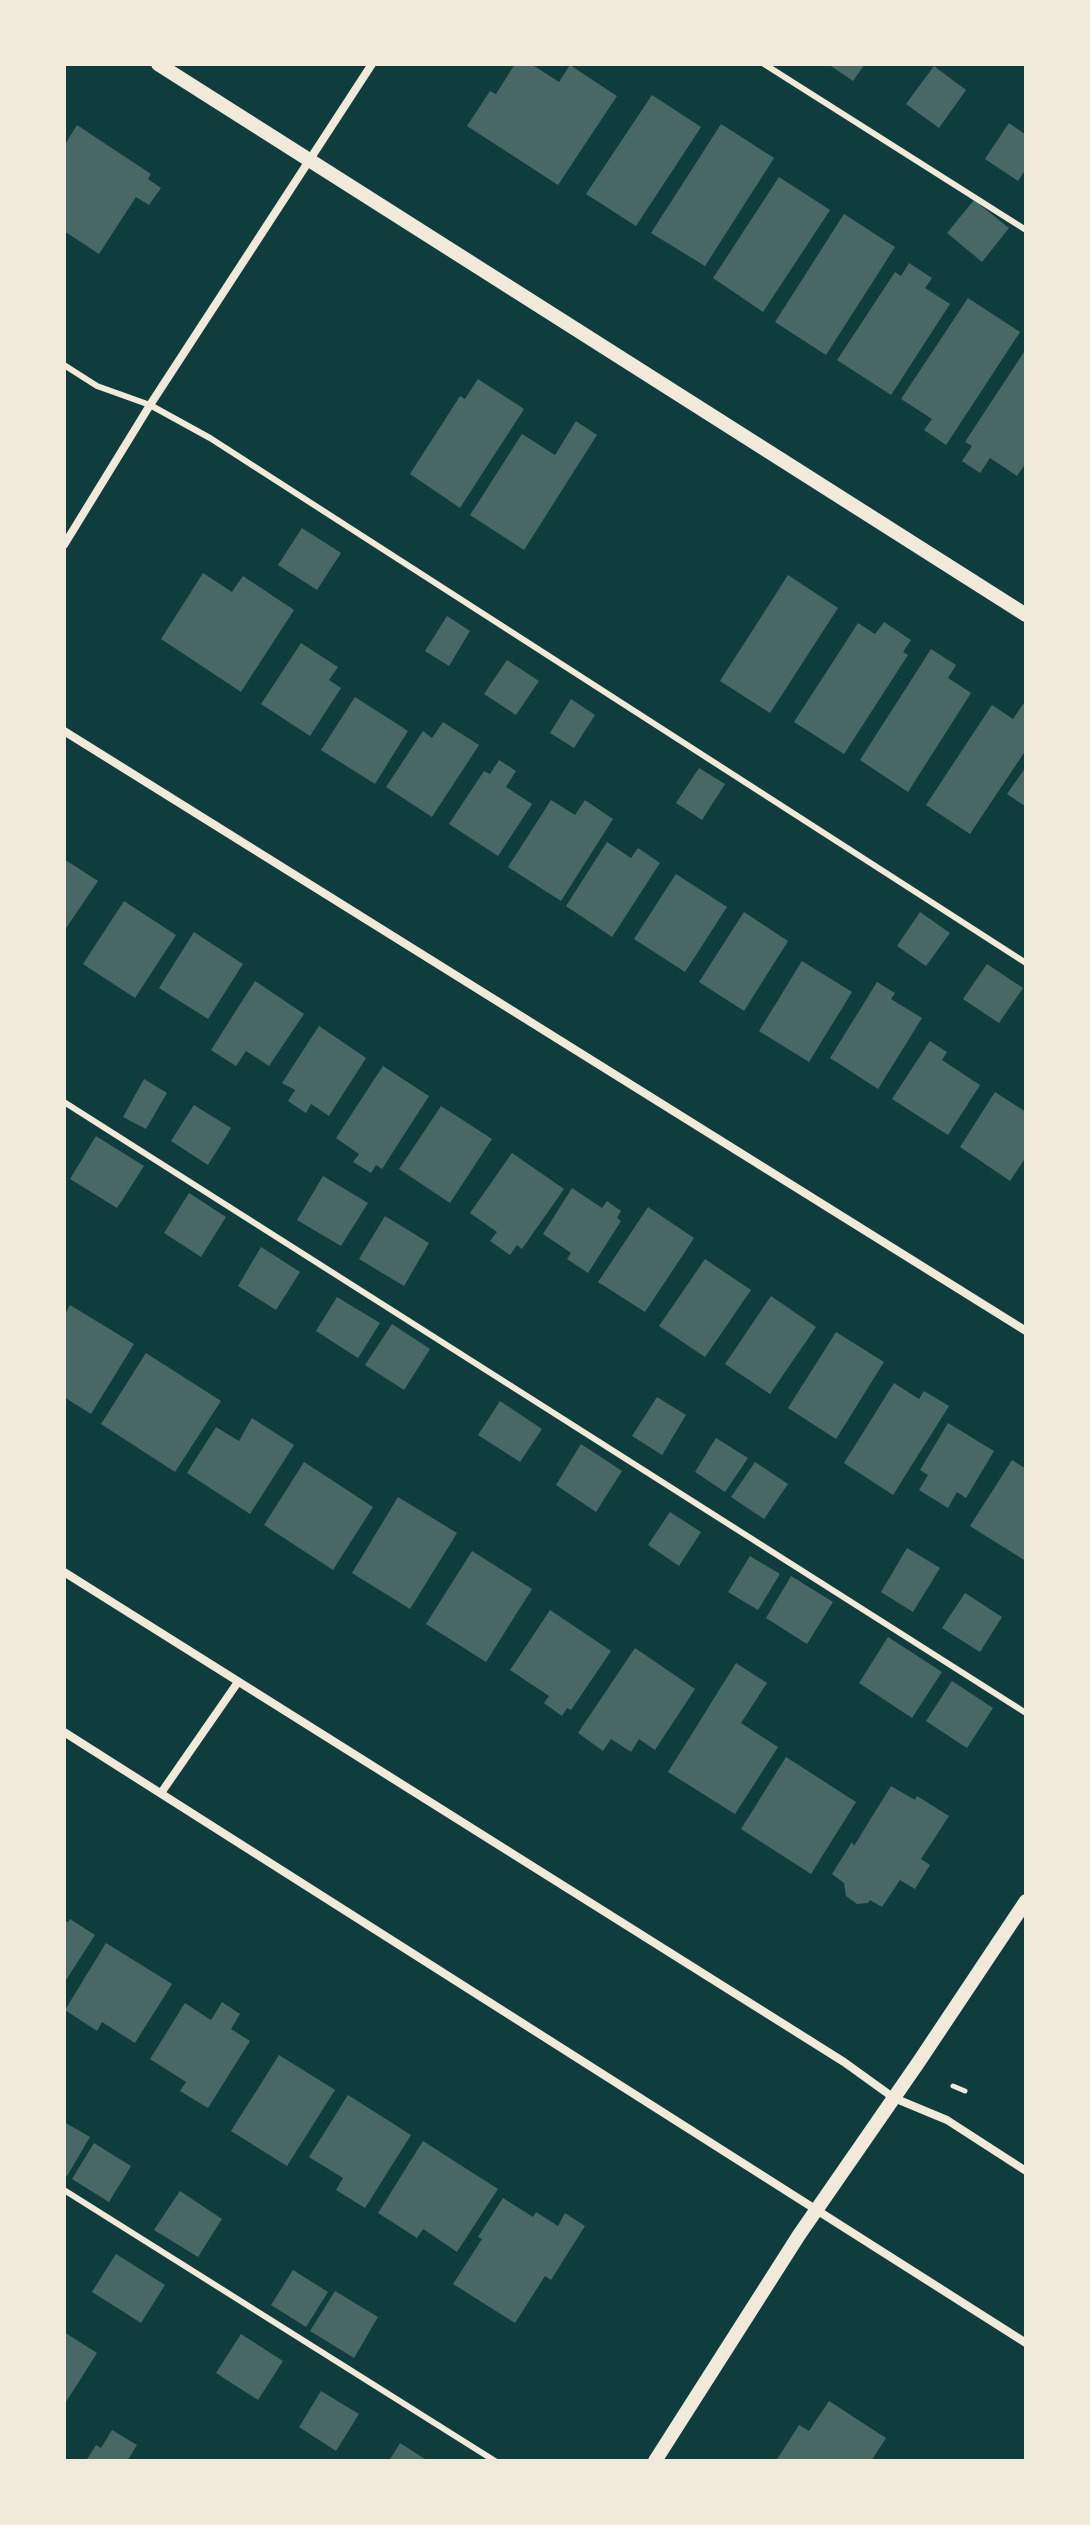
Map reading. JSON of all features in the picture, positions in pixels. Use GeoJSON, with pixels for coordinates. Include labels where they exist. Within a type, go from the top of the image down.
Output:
{"type":"FeatureCollection","features":[{"type":"Feature","properties":{"kind":"street"},"geometry":{"type":"LineString","coordinates":[[158,64],[1026,615]]}},
{"type":"Feature","properties":{"kind":"street"},"geometry":{"type":"LineString","coordinates":[[64,545],[150,405],[372,64]]}},
{"type":"Feature","properties":{"kind":"street"},"geometry":{"type":"LineString","coordinates":[[64,731],[1026,1331]]}},
{"type":"Feature","properties":{"kind":"street"},"geometry":{"type":"LineString","coordinates":[[64,1572],[844,2062],[894,2098],[947,2120],[1026,2171]]}},
{"type":"Feature","properties":{"kind":"street"},"geometry":{"type":"LineString","coordinates":[[161,1793],[238,1682]]}},
{"type":"Feature","properties":{"kind":"street"},"geometry":{"type":"LineString","coordinates":[[64,1732],[1026,2343]]}},
{"type":"Feature","properties":{"kind":"street"},"geometry":{"type":"LineString","coordinates":[[655,2461],[817,2210],[1026,1901]]}},
{"type":"Feature","properties":{"kind":"lane"},"geometry":{"type":"LineString","coordinates":[[764,64],[1026,230]]}},
{"type":"Feature","properties":{"kind":"lane"},"geometry":{"type":"LineString","coordinates":[[64,365],[97,386],[150,405],[210,438],[1026,963]]}},
{"type":"Feature","properties":{"kind":"lane"},"geometry":{"type":"LineString","coordinates":[[64,1102],[1026,1713]]}},
{"type":"Feature","properties":{"kind":"lane"},"geometry":{"type":"LineString","coordinates":[[64,2190],[495,2461]]}},
{"type":"Feature","properties":{"kind":"path"},"geometry":{"type":"LineString","coordinates":[[953,2086],[965,2091]]}},
{"type":"Feature","properties":{"kind":"building"},"geometry":{"type":"Polygon","coordinates":[[[515,64],[531,64],[559,82],[570,65],[617,96],[558,185],[467,126],[490,91],[496,94],[515,64]]]}},
{"type":"Feature","properties":{"kind":"building"},"geometry":{"type":"Polygon","coordinates":[[[828,64],[865,64],[853,81],[828,64]]]}},
{"type":"Feature","properties":{"kind":"building"},"geometry":{"type":"Polygon","coordinates":[[[934,66],[966,90],[939,128],[906,104],[934,66]]]}},
{"type":"Feature","properties":{"kind":"building"},"geometry":{"type":"Polygon","coordinates":[[[652,95],[701,127],[636,226],[586,194],[652,95]]]}},
{"type":"Feature","properties":{"kind":"building"},"geometry":{"type":"Polygon","coordinates":[[[1009,123],[1026,135],[1026,169],[1018,181],[985,159],[1009,123]]]}},
{"type":"Feature","properties":{"kind":"building"},"geometry":{"type":"Polygon","coordinates":[[[721,124],[774,158],[705,266],[651,233],[721,124]]]}},
{"type":"Feature","properties":{"kind":"building"},"geometry":{"type":"Polygon","coordinates":[[[77,125],[151,174],[148,179],[161,188],[149,205],[136,197],[99,254],[64,231],[64,146],[77,125]]]}},
{"type":"Feature","properties":{"kind":"building"},"geometry":{"type":"Polygon","coordinates":[[[779,177],[830,210],[763,312],[713,278],[779,177]]]}},
{"type":"Feature","properties":{"kind":"building"},"geometry":{"type":"Polygon","coordinates":[[[974,200],[1009,228],[982,262],[947,233],[974,200]]]}},
{"type":"Feature","properties":{"kind":"building"},"geometry":{"type":"Polygon","coordinates":[[[844,214],[895,247],[826,355],[775,322],[844,214]]]}},
{"type":"Feature","properties":{"kind":"building"},"geometry":{"type":"Polygon","coordinates":[[[909,263],[932,278],[925,288],[950,304],[891,395],[837,360],[895,272],[901,276],[909,263]]]}},
{"type":"Feature","properties":{"kind":"building"},"geometry":{"type":"Polygon","coordinates":[[[968,298],[1020,332],[946,445],[924,430],[932,419],[901,399],[968,298]]]}},
{"type":"Feature","properties":{"kind":"building"},"geometry":{"type":"Polygon","coordinates":[[[1026,349],[1026,463],[1017,476],[990,458],[980,473],[962,461],[972,446],[965,442],[1026,349]]]}},
{"type":"Feature","properties":{"kind":"building"},"geometry":{"type":"Polygon","coordinates":[[[478,379],[524,409],[460,508],[410,474],[460,396],[465,399],[478,379]]]}},
{"type":"Feature","properties":{"kind":"building"},"geometry":{"type":"Polygon","coordinates":[[[576,421],[597,435],[524,550],[470,515],[522,434],[555,455],[576,421]]]}},
{"type":"Feature","properties":{"kind":"building"},"geometry":{"type":"Polygon","coordinates":[[[302,528],[341,553],[317,590],[278,565],[302,528]]]}},
{"type":"Feature","properties":{"kind":"building"},"geometry":{"type":"Polygon","coordinates":[[[203,573],[232,592],[243,576],[294,610],[241,692],[161,639],[203,573]]]}},
{"type":"Feature","properties":{"kind":"building"},"geometry":{"type":"Polygon","coordinates":[[[788,575],[838,608],[770,713],[720,681],[788,575]]]}},
{"type":"Feature","properties":{"kind":"building"},"geometry":{"type":"Polygon","coordinates":[[[447,616],[470,631],[449,666],[425,651],[447,616]]]}},
{"type":"Feature","properties":{"kind":"building"},"geometry":{"type":"Polygon","coordinates":[[[884,622],[911,640],[903,652],[908,655],[844,754],[794,722],[858,623],[875,634],[884,622]]]}},
{"type":"Feature","properties":{"kind":"building"},"geometry":{"type":"Polygon","coordinates":[[[301,643],[338,667],[329,680],[341,688],[310,736],[261,704],[301,643]]]}},
{"type":"Feature","properties":{"kind":"building"},"geometry":{"type":"Polygon","coordinates":[[[931,649],[956,665],[948,678],[971,693],[908,792],[860,760],[931,649]]]}},
{"type":"Feature","properties":{"kind":"building"},"geometry":{"type":"Polygon","coordinates":[[[507,660],[539,681],[516,715],[484,694],[507,660]]]}},
{"type":"Feature","properties":{"kind":"building"},"geometry":{"type":"Polygon","coordinates":[[[355,697],[408,731],[375,784],[321,750],[355,697]]]}},
{"type":"Feature","properties":{"kind":"building"},"geometry":{"type":"Polygon","coordinates":[[[571,699],[595,715],[574,748],[550,733],[571,699]]]}},
{"type":"Feature","properties":{"kind":"building"},"geometry":{"type":"Polygon","coordinates":[[[1023,704],[1026,706],[1026,750],[970,834],[926,805],[992,705],[1013,719],[1023,704]]]}},
{"type":"Feature","properties":{"kind":"building"},"geometry":{"type":"Polygon","coordinates":[[[443,722],[479,745],[432,817],[386,787],[423,731],[432,738],[443,722]]]}},
{"type":"Feature","properties":{"kind":"building"},"geometry":{"type":"Polygon","coordinates":[[[499,760],[516,771],[506,787],[532,804],[498,856],[449,824],[484,771],[490,774],[499,760]]]}},
{"type":"Feature","properties":{"kind":"building"},"geometry":{"type":"Polygon","coordinates":[[[1026,767],[1026,807],[1007,794],[1026,767]]]}},
{"type":"Feature","properties":{"kind":"building"},"geometry":{"type":"Polygon","coordinates":[[[699,768],[725,784],[702,820],[676,803],[699,768]]]}},
{"type":"Feature","properties":{"kind":"building"},"geometry":{"type":"Polygon","coordinates":[[[551,800],[575,815],[585,800],[613,819],[561,901],[508,867],[551,800]]]}},
{"type":"Feature","properties":{"kind":"building"},"geometry":{"type":"Polygon","coordinates":[[[607,842],[631,858],[638,848],[660,863],[612,937],[566,906],[607,842]]]}},
{"type":"Feature","properties":{"kind":"building"},"geometry":{"type":"Polygon","coordinates":[[[64,859],[98,881],[64,931],[64,859]]]}},
{"type":"Feature","properties":{"kind":"building"},"geometry":{"type":"Polygon","coordinates":[[[676,874],[727,907],[685,972],[634,939],[676,874]]]}},
{"type":"Feature","properties":{"kind":"building"},"geometry":{"type":"Polygon","coordinates":[[[124,901],[176,935],[135,998],[83,964],[124,901]]]}},
{"type":"Feature","properties":{"kind":"building"},"geometry":{"type":"Polygon","coordinates":[[[744,912],[788,941],[744,1011],[699,982],[744,912]]]}},
{"type":"Feature","properties":{"kind":"building"},"geometry":{"type":"Polygon","coordinates":[[[920,912],[950,933],[926,966],[897,946],[920,912]]]}},
{"type":"Feature","properties":{"kind":"building"},"geometry":{"type":"Polygon","coordinates":[[[194,932],[243,964],[208,1019],[159,988],[194,932]]]}},
{"type":"Feature","properties":{"kind":"building"},"geometry":{"type":"Polygon","coordinates":[[[802,961],[852,992],[809,1062],[759,1031],[802,961]]]}},
{"type":"Feature","properties":{"kind":"building"},"geometry":{"type":"Polygon","coordinates":[[[987,964],[1023,988],[999,1023],[963,999],[987,964]]]}},
{"type":"Feature","properties":{"kind":"building"},"geometry":{"type":"Polygon","coordinates":[[[255,981],[304,1014],[269,1066],[246,1051],[236,1066],[211,1050],[255,981]]]}},
{"type":"Feature","properties":{"kind":"building"},"geometry":{"type":"Polygon","coordinates":[[[877,982],[895,993],[891,999],[922,1018],[878,1089],[830,1058],[877,982]]]}},
{"type":"Feature","properties":{"kind":"building"},"geometry":{"type":"Polygon","coordinates":[[[319,1026],[366,1058],[329,1116],[311,1104],[306,1113],[288,1101],[295,1090],[282,1083],[319,1026]]]}},
{"type":"Feature","properties":{"kind":"building"},"geometry":{"type":"Polygon","coordinates":[[[930,1041],[947,1052],[942,1060],[980,1085],[948,1135],[892,1099],[930,1041]]]}},
{"type":"Feature","properties":{"kind":"building"},"geometry":{"type":"Polygon","coordinates":[[[383,1066],[429,1096],[382,1169],[376,1165],[371,1173],[353,1162],[359,1154],[336,1138],[383,1066]]]}},
{"type":"Feature","properties":{"kind":"building"},"geometry":{"type":"Polygon","coordinates":[[[144,1079],[167,1093],[146,1129],[123,1117],[144,1079]]]}},
{"type":"Feature","properties":{"kind":"building"},"geometry":{"type":"Polygon","coordinates":[[[995,1092],[1026,1112],[1026,1157],[1010,1181],[960,1147],[995,1092]]]}},
{"type":"Feature","properties":{"kind":"building"},"geometry":{"type":"Polygon","coordinates":[[[194,1105],[231,1128],[208,1165],[171,1141],[194,1105]]]}},
{"type":"Feature","properties":{"kind":"building"},"geometry":{"type":"Polygon","coordinates":[[[441,1106],[492,1139],[450,1203],[399,1169],[441,1106]]]}},
{"type":"Feature","properties":{"kind":"building"},"geometry":{"type":"Polygon","coordinates":[[[96,1136],[144,1166],[117,1208],[70,1179],[96,1136]]]}},
{"type":"Feature","properties":{"kind":"building"},"geometry":{"type":"Polygon","coordinates":[[[512,1153],[564,1189],[522,1249],[517,1245],[510,1255],[490,1241],[497,1232],[470,1213],[512,1153]]]}},
{"type":"Feature","properties":{"kind":"building"},"geometry":{"type":"Polygon","coordinates":[[[323,1176],[368,1203],[341,1246],[297,1220],[323,1176]]]}},
{"type":"Feature","properties":{"kind":"building"},"geometry":{"type":"Polygon","coordinates":[[[572,1188],[602,1208],[607,1201],[621,1211],[617,1218],[621,1221],[588,1273],[567,1259],[571,1253],[543,1234],[572,1188]]]}},
{"type":"Feature","properties":{"kind":"building"},"geometry":{"type":"Polygon","coordinates":[[[189,1193],[226,1217],[201,1257],[164,1233],[189,1193]]]}},
{"type":"Feature","properties":{"kind":"building"},"geometry":{"type":"Polygon","coordinates":[[[648,1207],[694,1238],[645,1312],[598,1282],[648,1207]]]}},
{"type":"Feature","properties":{"kind":"building"},"geometry":{"type":"Polygon","coordinates":[[[385,1216],[429,1243],[404,1286],[359,1259],[385,1216]]]}},
{"type":"Feature","properties":{"kind":"building"},"geometry":{"type":"Polygon","coordinates":[[[261,1247],[300,1272],[276,1310],[238,1286],[261,1247]]]}},
{"type":"Feature","properties":{"kind":"building"},"geometry":{"type":"Polygon","coordinates":[[[705,1259],[751,1290],[705,1357],[659,1326],[705,1259]]]}},
{"type":"Feature","properties":{"kind":"building"},"geometry":{"type":"Polygon","coordinates":[[[771,1296],[816,1327],[770,1394],[725,1364],[771,1296]]]}},
{"type":"Feature","properties":{"kind":"building"},"geometry":{"type":"Polygon","coordinates":[[[337,1297],[380,1323],[358,1358],[316,1331],[337,1297]]]}},
{"type":"Feature","properties":{"kind":"building"},"geometry":{"type":"Polygon","coordinates":[[[70,1305],[134,1344],[91,1414],[64,1397],[64,1316],[70,1305]]]}},
{"type":"Feature","properties":{"kind":"building"},"geometry":{"type":"Polygon","coordinates":[[[392,1324],[430,1349],[404,1390],[365,1365],[392,1324]]]}},
{"type":"Feature","properties":{"kind":"building"},"geometry":{"type":"Polygon","coordinates":[[[836,1332],[884,1362],[836,1439],[788,1408],[836,1332]]]}},
{"type":"Feature","properties":{"kind":"building"},"geometry":{"type":"Polygon","coordinates":[[[146,1353],[221,1401],[175,1472],[101,1424],[146,1353]]]}},
{"type":"Feature","properties":{"kind":"building"},"geometry":{"type":"Polygon","coordinates":[[[894,1383],[919,1399],[924,1391],[949,1406],[893,1495],[844,1463],[894,1383]]]}},
{"type":"Feature","properties":{"kind":"building"},"geometry":{"type":"Polygon","coordinates":[[[657,1397],[686,1415],[662,1455],[632,1436],[657,1397]]]}},
{"type":"Feature","properties":{"kind":"building"},"geometry":{"type":"Polygon","coordinates":[[[500,1401],[542,1429],[520,1462],[478,1435],[500,1401]]]}},
{"type":"Feature","properties":{"kind":"building"},"geometry":{"type":"Polygon","coordinates":[[[252,1418],[294,1445],[250,1514],[187,1473],[216,1427],[239,1441],[252,1418]]]}},
{"type":"Feature","properties":{"kind":"building"},"geometry":{"type":"Polygon","coordinates":[[[948,1423],[994,1451],[966,1498],[957,1492],[948,1508],[919,1490],[928,1475],[920,1470],[948,1423]]]}},
{"type":"Feature","properties":{"kind":"building"},"geometry":{"type":"Polygon","coordinates":[[[716,1438],[748,1458],[725,1492],[695,1472],[716,1438]]]}},
{"type":"Feature","properties":{"kind":"building"},"geometry":{"type":"Polygon","coordinates":[[[581,1444],[622,1471],[596,1512],[556,1485],[581,1444]]]}},
{"type":"Feature","properties":{"kind":"building"},"geometry":{"type":"Polygon","coordinates":[[[1012,1460],[1026,1469],[1024,1560],[970,1526],[1012,1460]]]}},
{"type":"Feature","properties":{"kind":"building"},"geometry":{"type":"Polygon","coordinates":[[[304,1462],[373,1507],[333,1570],[264,1525],[304,1462]]]}},
{"type":"Feature","properties":{"kind":"building"},"geometry":{"type":"Polygon","coordinates":[[[755,1462],[788,1484],[764,1519],[731,1497],[755,1462]]]}},
{"type":"Feature","properties":{"kind":"building"},"geometry":{"type":"Polygon","coordinates":[[[398,1497],[457,1533],[410,1609],[352,1573],[398,1497]]]}},
{"type":"Feature","properties":{"kind":"building"},"geometry":{"type":"Polygon","coordinates":[[[670,1512],[701,1532],[679,1566],[648,1545],[670,1512]]]}},
{"type":"Feature","properties":{"kind":"building"},"geometry":{"type":"Polygon","coordinates":[[[907,1548],[940,1568],[913,1612],[881,1592],[907,1548]]]}},
{"type":"Feature","properties":{"kind":"building"},"geometry":{"type":"Polygon","coordinates":[[[472,1551],[532,1589],[486,1662],[426,1624],[472,1551]]]}},
{"type":"Feature","properties":{"kind":"building"},"geometry":{"type":"Polygon","coordinates":[[[750,1556],[780,1574],[758,1610],[728,1592],[750,1556]]]}},
{"type":"Feature","properties":{"kind":"building"},"geometry":{"type":"Polygon","coordinates":[[[791,1576],[833,1602],[807,1644],[766,1618],[791,1576]]]}},
{"type":"Feature","properties":{"kind":"building"},"geometry":{"type":"Polygon","coordinates":[[[965,1593],[1002,1617],[980,1652],[942,1628],[965,1593]]]}},
{"type":"Feature","properties":{"kind":"building"},"geometry":{"type":"Polygon","coordinates":[[[550,1610],[611,1651],[571,1710],[567,1708],[562,1716],[544,1703],[549,1696],[510,1670],[550,1610]]]}},
{"type":"Feature","properties":{"kind":"building"},"geometry":{"type":"Polygon","coordinates":[[[888,1637],[942,1672],[912,1718],[859,1683],[888,1637]]]}},
{"type":"Feature","properties":{"kind":"building"},"geometry":{"type":"Polygon","coordinates":[[[635,1648],[695,1689],[655,1750],[639,1739],[631,1752],[611,1739],[603,1751],[578,1733],[635,1648]]]}},
{"type":"Feature","properties":{"kind":"building"},"geometry":{"type":"Polygon","coordinates":[[[736,1663],[767,1683],[741,1723],[778,1747],[735,1814],[668,1772],[736,1663]]]}},
{"type":"Feature","properties":{"kind":"building"},"geometry":{"type":"Polygon","coordinates":[[[952,1681],[993,1708],[967,1748],[926,1721],[952,1681]]]}},
{"type":"Feature","properties":{"kind":"building"},"geometry":{"type":"Polygon","coordinates":[[[786,1757],[856,1802],[811,1874],[741,1829],[786,1757]]]}},
{"type":"Feature","properties":{"kind":"building"},"geometry":{"type":"Polygon","coordinates":[[[891,1786],[915,1800],[917,1796],[949,1816],[921,1859],[930,1865],[915,1889],[900,1880],[882,1907],[870,1900],[857,1904],[846,1896],[844,1883],[832,1874],[852,1842],[854,1846],[891,1786]]]}},
{"type":"Feature","properties":{"kind":"building"},"geometry":{"type":"Polygon","coordinates":[[[70,1919],[95,1935],[64,1983],[64,1920],[68,1922],[70,1919]]]}},
{"type":"Feature","properties":{"kind":"building"},"geometry":{"type":"Polygon","coordinates":[[[106,1943],[172,1984],[135,2043],[102,2022],[97,2031],[65,2010],[106,1943]]]}},
{"type":"Feature","properties":{"kind":"building"},"geometry":{"type":"Polygon","coordinates":[[[222,2002],[240,2014],[231,2029],[250,2041],[208,2108],[180,2091],[186,2082],[150,2059],[185,2003],[211,2020],[222,2002]]]}},
{"type":"Feature","properties":{"kind":"building"},"geometry":{"type":"Polygon","coordinates":[[[279,2055],[335,2090],[287,2166],[231,2131],[279,2055]]]}},
{"type":"Feature","properties":{"kind":"building"},"geometry":{"type":"Polygon","coordinates":[[[348,2095],[411,2135],[365,2208],[336,2190],[343,2178],[309,2157],[348,2095]]]}},
{"type":"Feature","properties":{"kind":"building"},"geometry":{"type":"Polygon","coordinates":[[[64,2122],[90,2137],[67,2176],[64,2174],[64,2122]]]}},
{"type":"Feature","properties":{"kind":"building"},"geometry":{"type":"Polygon","coordinates":[[[423,2141],[498,2189],[457,2252],[423,2229],[417,2238],[378,2213],[423,2141]]]}},
{"type":"Feature","properties":{"kind":"building"},"geometry":{"type":"Polygon","coordinates":[[[94,2143],[131,2166],[109,2202],[72,2179],[94,2143]]]}},
{"type":"Feature","properties":{"kind":"building"},"geometry":{"type":"Polygon","coordinates":[[[180,2191],[222,2219],[198,2257],[154,2230],[180,2191]]]}},
{"type":"Feature","properties":{"kind":"building"},"geometry":{"type":"Polygon","coordinates":[[[503,2198],[533,2217],[536,2212],[558,2226],[565,2213],[585,2226],[551,2280],[545,2276],[515,2323],[453,2284],[482,2239],[478,2237],[503,2198]]]}},
{"type":"Feature","properties":{"kind":"building"},"geometry":{"type":"Polygon","coordinates":[[[116,2254],[165,2285],[141,2323],[92,2292],[116,2254]]]}},
{"type":"Feature","properties":{"kind":"building"},"geometry":{"type":"Polygon","coordinates":[[[293,2270],[328,2292],[306,2327],[271,2305],[293,2270]]]}},
{"type":"Feature","properties":{"kind":"building"},"geometry":{"type":"Polygon","coordinates":[[[335,2291],[378,2317],[354,2358],[310,2331],[335,2291]]]}},
{"type":"Feature","properties":{"kind":"building"},"geometry":{"type":"Polygon","coordinates":[[[64,2332],[97,2353],[64,2405],[64,2332]]]}},
{"type":"Feature","properties":{"kind":"building"},"geometry":{"type":"Polygon","coordinates":[[[241,2334],[283,2361],[258,2400],[216,2373],[241,2334]]]}},
{"type":"Feature","properties":{"kind":"building"},"geometry":{"type":"Polygon","coordinates":[[[321,2391],[359,2414],[336,2451],[299,2427],[321,2391]]]}},
{"type":"Feature","properties":{"kind":"building"},"geometry":{"type":"Polygon","coordinates":[[[829,2401],[886,2438],[871,2461],[776,2461],[799,2425],[809,2431],[829,2401]]]}},
{"type":"Feature","properties":{"kind":"building"},"geometry":{"type":"Polygon","coordinates":[[[112,2430],[137,2445],[127,2461],[86,2461],[96,2445],[101,2448],[112,2430]]]}},
{"type":"Feature","properties":{"kind":"building"},"geometry":{"type":"Polygon","coordinates":[[[400,2443],[428,2461],[389,2461],[400,2443]]]}}]}
